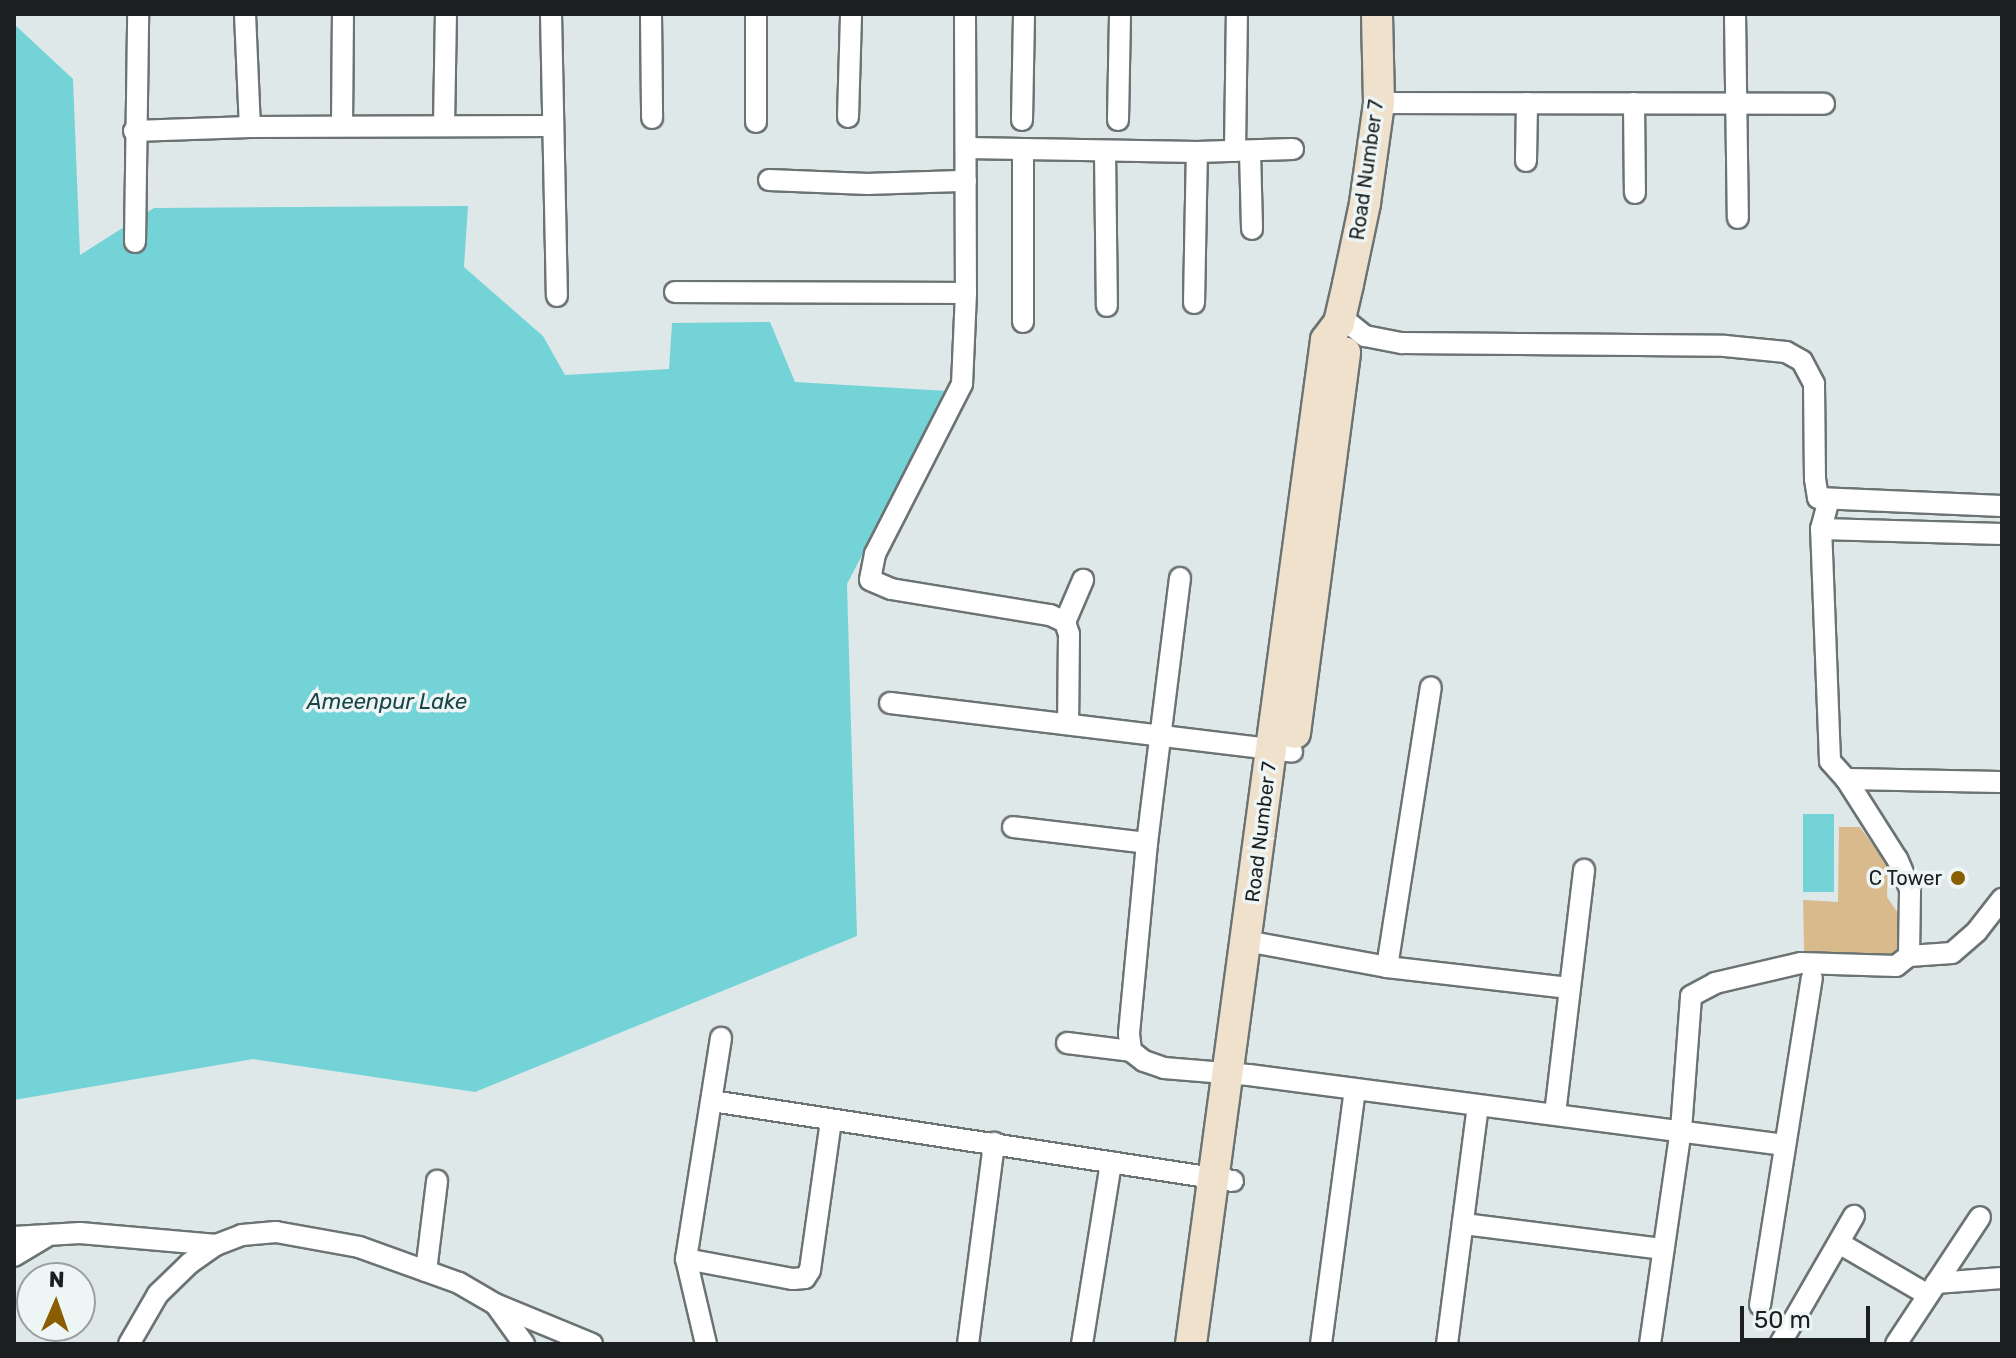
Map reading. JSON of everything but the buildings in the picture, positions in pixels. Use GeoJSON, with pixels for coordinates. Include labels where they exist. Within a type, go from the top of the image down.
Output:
{"type":"FeatureCollection","features":[{"type":"Feature","properties":{"kind":"street"},"geometry":{"type":"LineString","coordinates":[[135,242],[134,131],[138,14]]}},
{"type":"Feature","properties":{"kind":"street"},"geometry":{"type":"LineString","coordinates":[[245,14],[250,127]]}},
{"type":"Feature","properties":{"kind":"street"},"geometry":{"type":"LineString","coordinates":[[342,126],[343,14]]}},
{"type":"Feature","properties":{"kind":"street"},"geometry":{"type":"LineString","coordinates":[[444,126],[446,14]]}},
{"type":"Feature","properties":{"kind":"street"},"geometry":{"type":"LineString","coordinates":[[551,14],[557,296]]}},
{"type":"Feature","properties":{"kind":"street"},"geometry":{"type":"LineString","coordinates":[[651,14],[652,118]]}},
{"type":"Feature","properties":{"kind":"street"},"geometry":{"type":"LineString","coordinates":[[756,14],[756,122]]}},
{"type":"Feature","properties":{"kind":"street"},"geometry":{"type":"LineString","coordinates":[[848,117],[851,14]]}},
{"type":"Feature","properties":{"kind":"street"},"geometry":{"type":"LineString","coordinates":[[965,14],[966,293],[962,384],[875,554],[870,580],[891,589],[1050,615],[1065,622]]}},
{"type":"Feature","properties":{"kind":"street"},"geometry":{"type":"LineString","coordinates":[[1022,120],[1024,14]]}},
{"type":"Feature","properties":{"kind":"street"},"geometry":{"type":"LineString","coordinates":[[1118,120],[1120,14]]}},
{"type":"Feature","properties":{"kind":"street"},"geometry":{"type":"LineString","coordinates":[[1237,14],[1243,151],[1252,229]]}},
{"type":"Feature","properties":{"kind":"street","name":"Road Number 7"},"geometry":{"type":"LineString","coordinates":[[1209,1344],[1224,1180],[1299,628],[1326,340],[1340,320],[1365,203],[1379,103],[1377,14]]}},
{"type":"Feature","properties":{"kind":"street"},"geometry":{"type":"LineString","coordinates":[[1735,14],[1738,218]]}},
{"type":"Feature","properties":{"kind":"street"},"geometry":{"type":"LineString","coordinates":[[1379,103],[1824,104]]}},
{"type":"Feature","properties":{"kind":"street"},"geometry":{"type":"LineString","coordinates":[[1526,161],[1527,103]]}},
{"type":"Feature","properties":{"kind":"street"},"geometry":{"type":"LineString","coordinates":[[1634,103],[1635,193]]}},
{"type":"Feature","properties":{"kind":"street"},"geometry":{"type":"LineString","coordinates":[[134,131],[250,127],[552,126]]}},
{"type":"Feature","properties":{"kind":"street"},"geometry":{"type":"LineString","coordinates":[[966,148],[1197,152],[1293,149]]}},
{"type":"Feature","properties":{"kind":"street"},"geometry":{"type":"LineString","coordinates":[[1023,149],[1023,322]]}},
{"type":"Feature","properties":{"kind":"street"},"geometry":{"type":"LineString","coordinates":[[1105,151],[1107,306]]}},
{"type":"Feature","properties":{"kind":"street"},"geometry":{"type":"LineString","coordinates":[[1194,303],[1197,152]]}},
{"type":"Feature","properties":{"kind":"street"},"geometry":{"type":"LineString","coordinates":[[769,180],[868,184],[966,181]]}},
{"type":"Feature","properties":{"kind":"street"},"geometry":{"type":"LineString","coordinates":[[675,292],[966,293]]}},
{"type":"Feature","properties":{"kind":"street"},"geometry":{"type":"LineString","coordinates":[[1340,320],[1365,336],[1402,343],[1725,346],[1786,352],[1802,361],[1814,384],[1818,498],[2002,506]]}},
{"type":"Feature","properties":{"kind":"street"},"geometry":{"type":"LineString","coordinates":[[1829,499],[1821,529],[1830,761],[1846,779],[1897,859],[1910,889],[1909,956]]}},
{"type":"Feature","properties":{"kind":"street"},"geometry":{"type":"LineString","coordinates":[[1821,529],[2002,534]]}},
{"type":"Feature","properties":{"kind":"street"},"geometry":{"type":"LineString","coordinates":[[1131,1051],[1129,1034],[1147,843],[1180,578]]}},
{"type":"Feature","properties":{"kind":"street"},"geometry":{"type":"LineString","coordinates":[[1068,723],[1069,634],[1065,622],[1083,580]]}},
{"type":"Feature","properties":{"kind":"street"},"geometry":{"type":"LineString","coordinates":[[1387,967],[1431,687]]}},
{"type":"Feature","properties":{"kind":"street"},"geometry":{"type":"LineString","coordinates":[[890,703],[1282,750]]}},
{"type":"Feature","properties":{"kind":"street"},"geometry":{"type":"LineString","coordinates":[[1846,779],[2002,782]]}},
{"type":"Feature","properties":{"kind":"street"},"geometry":{"type":"LineString","coordinates":[[1013,827],[1147,843]]}},
{"type":"Feature","properties":{"kind":"street"},"geometry":{"type":"LineString","coordinates":[[1555,1114],[1584,870]]}},
{"type":"Feature","properties":{"kind":"street"},"geometry":{"type":"LineString","coordinates":[[1650,1344],[1681,1130],[1691,996],[1715,983],[1801,963],[1896,966],[1909,956],[1952,953],[1977,931],[2002,899]]}},
{"type":"Feature","properties":{"kind":"street"},"geometry":{"type":"LineString","coordinates":[[1256,943],[1387,967],[1569,988]]}},
{"type":"Feature","properties":{"kind":"street"},"geometry":{"type":"LineString","coordinates":[[1760,1305],[1812,978]]}},
{"type":"Feature","properties":{"kind":"street"},"geometry":{"type":"LineString","coordinates":[[706,1344],[686,1259],[721,1038]]}},
{"type":"Feature","properties":{"kind":"street"},"geometry":{"type":"LineString","coordinates":[[1067,1043],[1131,1051],[1144,1061],[1164,1068],[1555,1114],[1784,1145]]}},
{"type":"Feature","properties":{"kind":"street"},"geometry":{"type":"LineString","coordinates":[[1321,1344],[1355,1090]]}},
{"type":"Feature","properties":{"kind":"street"},"geometry":{"type":"LineString","coordinates":[[712,1101],[1224,1180]]}},
{"type":"Feature","properties":{"kind":"street"},"geometry":{"type":"LineString","coordinates":[[1447,1344],[1478,1106]]}},
{"type":"Feature","properties":{"kind":"street"},"geometry":{"type":"LineString","coordinates":[[686,1259],[793,1279],[805,1278],[810,1270],[831,1121]]}},
{"type":"Feature","properties":{"kind":"street"},"geometry":{"type":"LineString","coordinates":[[968,1344],[994,1143]]}},
{"type":"Feature","properties":{"kind":"street"},"geometry":{"type":"LineString","coordinates":[[1082,1344],[1111,1162]]}},
{"type":"Feature","properties":{"kind":"street","name":"Road Number 7"},"geometry":{"type":"LineString","coordinates":[[1191,1344],[1224,1180]]}},
{"type":"Feature","properties":{"kind":"street"},"geometry":{"type":"LineString","coordinates":[[426,1271],[437,1181]]}},
{"type":"Feature","properties":{"kind":"street"},"geometry":{"type":"LineString","coordinates":[[1780,1344],[1854,1216]]}},
{"type":"Feature","properties":{"kind":"street"},"geometry":{"type":"LineString","coordinates":[[1896,1344],[1980,1217]]}},
{"type":"Feature","properties":{"kind":"street"},"geometry":{"type":"LineString","coordinates":[[1464,1224],[1663,1249]]}},
{"type":"Feature","properties":{"kind":"street"},"geometry":{"type":"LineString","coordinates":[[129,1344],[158,1294],[190,1263],[216,1245],[242,1235],[276,1232],[359,1247],[459,1283],[495,1304],[592,1344]]}},
{"type":"Feature","properties":{"kind":"street"},"geometry":{"type":"LineString","coordinates":[[14,1237],[80,1233],[216,1245]]}},
{"type":"Feature","properties":{"kind":"street"},"geometry":{"type":"LineString","coordinates":[[14,1256],[49,1235]]}},
{"type":"Feature","properties":{"kind":"street"},"geometry":{"type":"LineString","coordinates":[[1839,1243],[1932,1289],[2002,1278]]}},
{"type":"Feature","properties":{"kind":"street"},"geometry":{"type":"LineString","coordinates":[[495,1304],[524,1344]]}},
{"type":"Feature","properties":{"kind":"shaded area"},"geometry":{"type":"Polygon","coordinates":[[[1839,827],[1860,827],[1888,866],[1887,897],[1900,916],[1901,949],[1893,956],[1804,951],[1803,900],[1838,902],[1839,827]]]}},
{"type":"Feature","properties":{"kind":"water","name":"Ameenpur Lake"},"geometry":{"type":"Polygon","coordinates":[[[14,24],[73,79],[80,255],[154,208],[468,206],[464,267],[543,336],[565,375],[669,369],[672,323],[770,322],[795,382],[948,391],[847,584],[857,936],[475,1092],[253,1059],[14,1100],[14,24]]]}},
{"type":"Feature","properties":{"kind":"water"},"geometry":{"type":"Polygon","coordinates":[[[1803,814],[1834,814],[1834,892],[1803,892],[1803,814]]]}},
{"type":"Feature","properties":{"kind":"place","name":"C Tower"},"geometry":{"type":"Point","coordinates":[1958,878]}}]}
